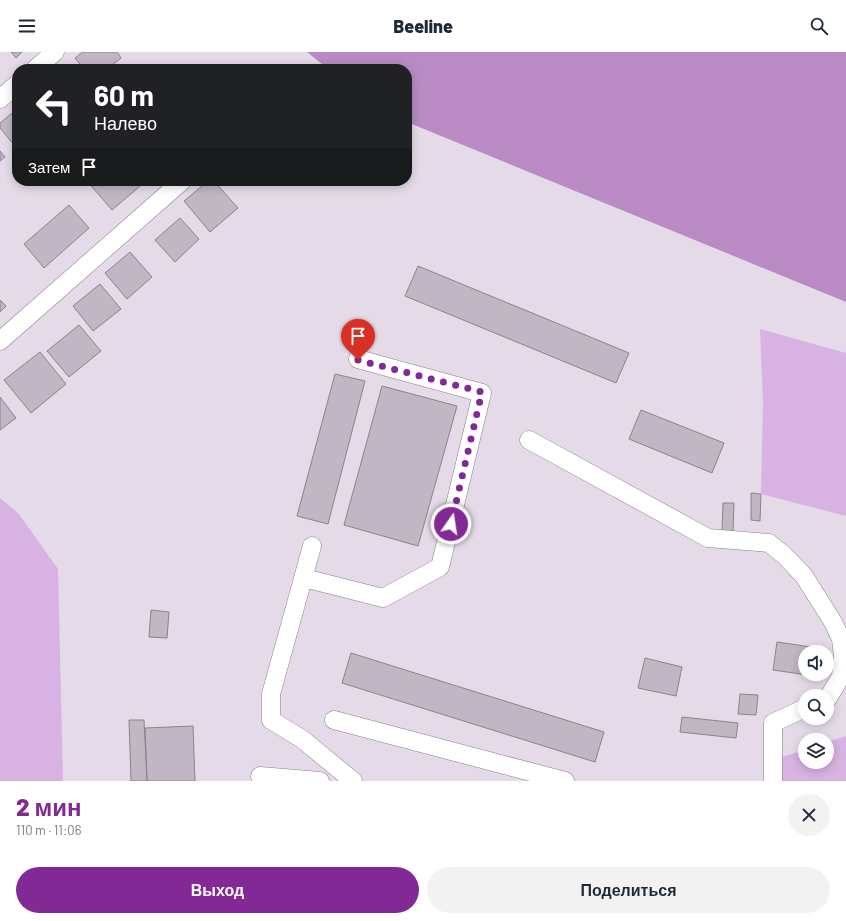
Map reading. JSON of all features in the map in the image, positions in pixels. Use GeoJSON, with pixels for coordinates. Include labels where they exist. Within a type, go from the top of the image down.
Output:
{"type":"FeatureCollection","features":[{"type":"Feature","properties":{"kind":"street"},"geometry":{"type":"LineString","coordinates":[[41,64],[54,52]]}},
{"type":"Feature","properties":{"kind":"street"},"geometry":{"type":"LineString","coordinates":[[0,99],[12,88]]}},
{"type":"Feature","properties":{"kind":"street"},"geometry":{"type":"LineString","coordinates":[[0,341],[176,186]]}},
{"type":"Feature","properties":{"kind":"street"},"geometry":{"type":"LineString","coordinates":[[304,578],[383,598],[440,567],[482,392],[358,360]]}},
{"type":"Feature","properties":{"kind":"street"},"geometry":{"type":"LineString","coordinates":[[529,440],[708,538],[769,543],[785,556],[804,576],[833,622],[841,640],[844,656],[841,676],[833,689]]}},
{"type":"Feature","properties":{"kind":"street"},"geometry":{"type":"LineString","coordinates":[[312,546],[271,694],[271,720],[302,738],[353,781]]}},
{"type":"Feature","properties":{"kind":"street"},"geometry":{"type":"LineString","coordinates":[[773,781],[773,723],[798,711]]}},
{"type":"Feature","properties":{"kind":"street"},"geometry":{"type":"LineString","coordinates":[[334,720],[565,781]]}},
{"type":"Feature","properties":{"kind":"street"},"geometry":{"type":"LineString","coordinates":[[260,776],[320,781]]}},
{"type":"Feature","properties":{"kind":"shaded area"},"geometry":{"type":"Polygon","coordinates":[[[307,52],[846,52],[846,302],[412,124],[412,64],[322,64],[307,52]]]}},
{"type":"Feature","properties":{"kind":"shaded area"},"geometry":{"type":"Polygon","coordinates":[[[760,329],[846,353],[846,516],[761,494],[763,402],[760,329]]]}},
{"type":"Feature","properties":{"kind":"shaded area"},"geometry":{"type":"Polygon","coordinates":[[[0,498],[19,514],[58,569],[63,781],[0,781],[0,498]]]}},
{"type":"Feature","properties":{"kind":"shaded area"},"geometry":{"type":"Polygon","coordinates":[[[846,736],[846,781],[782,781],[782,757],[798,752],[798,769],[834,769],[834,740],[846,736]]]}},
{"type":"Feature","properties":{"kind":"building"},"geometry":{"type":"Polygon","coordinates":[[[11,52],[22,52],[16,58],[11,52]]]}},
{"type":"Feature","properties":{"kind":"building"},"geometry":{"type":"Polygon","coordinates":[[[83,52],[117,52],[121,58],[113,64],[80,64],[75,58],[83,52]]]}},
{"type":"Feature","properties":{"kind":"building"},"geometry":{"type":"Polygon","coordinates":[[[12,113],[12,142],[0,128],[0,123],[12,113]]]}},
{"type":"Feature","properties":{"kind":"building"},"geometry":{"type":"Polygon","coordinates":[[[0,151],[5,157],[0,161],[0,151]]]}},
{"type":"Feature","properties":{"kind":"building"},"geometry":{"type":"Polygon","coordinates":[[[91,186],[140,186],[112,210],[91,186]]]}},
{"type":"Feature","properties":{"kind":"building"},"geometry":{"type":"Polygon","coordinates":[[[202,186],[218,186],[238,208],[210,232],[184,201],[202,186]]]}},
{"type":"Feature","properties":{"kind":"building"},"geometry":{"type":"Polygon","coordinates":[[[69,205],[89,228],[44,268],[24,244],[69,205]]]}},
{"type":"Feature","properties":{"kind":"building"},"geometry":{"type":"Polygon","coordinates":[[[180,218],[199,239],[175,262],[155,240],[180,218]]]}},
{"type":"Feature","properties":{"kind":"building"},"geometry":{"type":"Polygon","coordinates":[[[130,252],[152,277],[127,299],[105,273],[130,252]]]}},
{"type":"Feature","properties":{"kind":"building"},"geometry":{"type":"Polygon","coordinates":[[[418,266],[629,353],[616,383],[405,296],[418,266]]]}},
{"type":"Feature","properties":{"kind":"building"},"geometry":{"type":"Polygon","coordinates":[[[100,284],[121,309],[93,331],[73,306],[100,284]]]}},
{"type":"Feature","properties":{"kind":"building"},"geometry":{"type":"Polygon","coordinates":[[[0,300],[6,306],[0,312],[0,300]]]}},
{"type":"Feature","properties":{"kind":"building"},"geometry":{"type":"Polygon","coordinates":[[[79,325],[101,351],[69,377],[47,351],[79,325]]]}},
{"type":"Feature","properties":{"kind":"building"},"geometry":{"type":"Polygon","coordinates":[[[40,352],[66,384],[31,413],[4,380],[40,352]]]}},
{"type":"Feature","properties":{"kind":"building"},"geometry":{"type":"Polygon","coordinates":[[[335,374],[365,381],[328,524],[297,516],[335,374]]]}},
{"type":"Feature","properties":{"kind":"building"},"geometry":{"type":"Polygon","coordinates":[[[382,386],[457,406],[418,546],[344,525],[382,386]]]}},
{"type":"Feature","properties":{"kind":"building"},"geometry":{"type":"Polygon","coordinates":[[[0,397],[16,418],[0,430],[0,397]]]}},
{"type":"Feature","properties":{"kind":"building"},"geometry":{"type":"Polygon","coordinates":[[[641,410],[724,443],[712,473],[629,439],[641,410]]]}},
{"type":"Feature","properties":{"kind":"building"},"geometry":{"type":"Polygon","coordinates":[[[751,493],[761,494],[760,521],[751,520],[751,493]]]}},
{"type":"Feature","properties":{"kind":"building"},"geometry":{"type":"Polygon","coordinates":[[[723,503],[734,503],[733,531],[722,531],[723,503]]]}},
{"type":"Feature","properties":{"kind":"building"},"geometry":{"type":"Polygon","coordinates":[[[151,610],[169,612],[167,638],[149,637],[151,610]]]}},
{"type":"Feature","properties":{"kind":"building"},"geometry":{"type":"Polygon","coordinates":[[[777,642],[798,645],[798,674],[773,670],[777,642]]]}},
{"type":"Feature","properties":{"kind":"building"},"geometry":{"type":"Polygon","coordinates":[[[351,653],[604,732],[595,762],[342,683],[351,653]]]}},
{"type":"Feature","properties":{"kind":"building"},"geometry":{"type":"Polygon","coordinates":[[[645,658],[682,667],[676,696],[638,688],[645,658]]]}},
{"type":"Feature","properties":{"kind":"building"},"geometry":{"type":"Polygon","coordinates":[[[740,694],[758,695],[756,715],[738,714],[740,694]]]}},
{"type":"Feature","properties":{"kind":"building"},"geometry":{"type":"Polygon","coordinates":[[[682,717],[738,723],[736,738],[680,732],[682,717]]]}},
{"type":"Feature","properties":{"kind":"building"},"geometry":{"type":"Polygon","coordinates":[[[129,720],[144,720],[147,781],[131,781],[129,720]]]}},
{"type":"Feature","properties":{"kind":"building"},"geometry":{"type":"Polygon","coordinates":[[[193,726],[195,781],[147,781],[145,728],[193,726]]]}},
{"type":"Feature","properties":{"kind":"route"},"geometry":{"type":"LineString","coordinates":[[358,360],[482,392],[451,524]]}}]}
